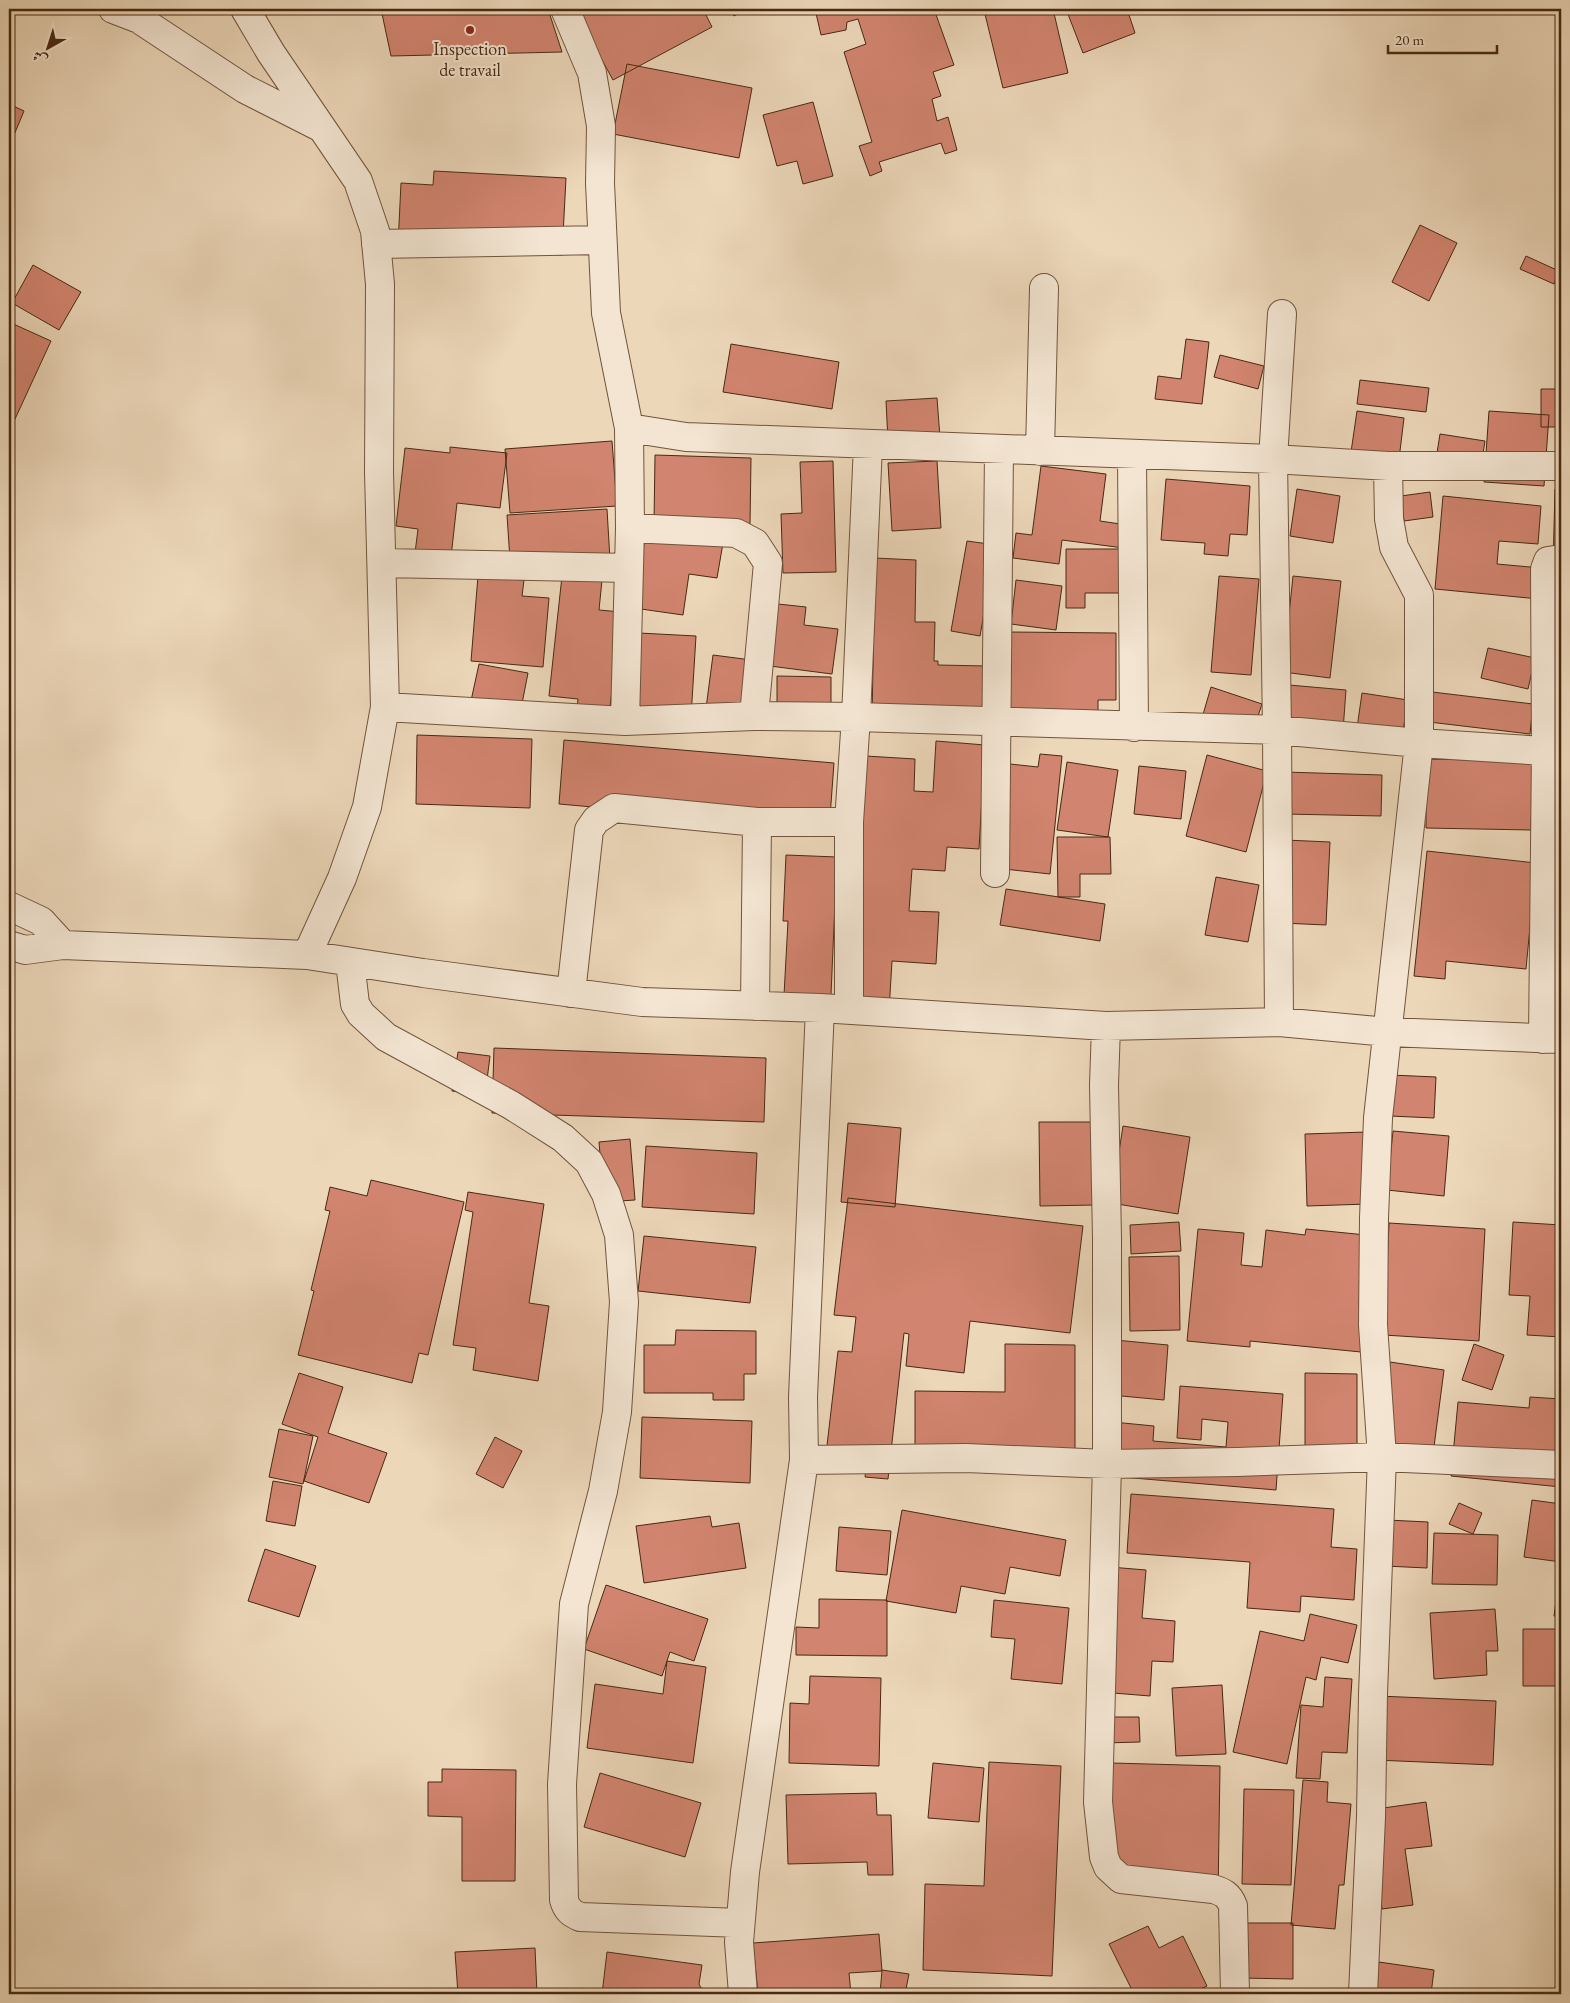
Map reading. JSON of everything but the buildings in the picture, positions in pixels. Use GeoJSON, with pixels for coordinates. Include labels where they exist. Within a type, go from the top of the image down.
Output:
{"type":"FeatureCollection","features":[{"type":"Feature","properties":{"kind":"street"},"geometry":{"type":"LineString","coordinates":[[113,9],[139,19],[245,89],[322,128]]}},
{"type":"Feature","properties":{"kind":"street"},"geometry":{"type":"LineString","coordinates":[[245,9],[271,53],[358,181],[375,231],[380,284],[379,472],[385,707],[367,807],[342,878],[306,955]]}},
{"type":"Feature","properties":{"kind":"street"},"geometry":{"type":"LineString","coordinates":[[565,9],[592,72],[601,126],[600,183],[606,313],[629,428],[629,624],[625,721]]}},
{"type":"Feature","properties":{"kind":"street"},"geometry":{"type":"LineString","coordinates":[[376,244],[602,240]]}},
{"type":"Feature","properties":{"kind":"street"},"geometry":{"type":"LineString","coordinates":[[1040,451],[1044,288]]}},
{"type":"Feature","properties":{"kind":"street"},"geometry":{"type":"LineString","coordinates":[[1279,1022],[1273,459],[1282,314]]}},
{"type":"Feature","properties":{"kind":"street"},"geometry":{"type":"LineString","coordinates":[[629,428],[686,438],[1273,459],[1388,466],[1561,466]]}},
{"type":"Feature","properties":{"kind":"street"},"geometry":{"type":"LineString","coordinates":[[849,1010],[849,822],[856,717],[868,445]]}},
{"type":"Feature","properties":{"kind":"street"},"geometry":{"type":"LineString","coordinates":[[995,873],[999,449]]}},
{"type":"Feature","properties":{"kind":"street"},"geometry":{"type":"LineString","coordinates":[[1132,455],[1134,727]]}},
{"type":"Feature","properties":{"kind":"street"},"geometry":{"type":"LineString","coordinates":[[1362,1994],[1371,1817],[1373,1694],[1382,1457],[1373,1325],[1374,1218],[1378,1118],[1419,742],[1419,595],[1394,547],[1389,519],[1388,466]]}},
{"type":"Feature","properties":{"kind":"street"},"geometry":{"type":"LineString","coordinates":[[630,528],[736,533],[755,543],[760,550],[768,563],[754,716]]}},
{"type":"Feature","properties":{"kind":"street"},"geometry":{"type":"LineString","coordinates":[[9,945],[25,950],[64,945],[306,955],[642,1002],[820,1008],[1106,1026],[1279,1022],[1388,1032],[1552,1039],[1554,751],[1545,569],[1548,561],[1561,559]]}},
{"type":"Feature","properties":{"kind":"street"},"geometry":{"type":"LineString","coordinates":[[382,563],[628,568]]}},
{"type":"Feature","properties":{"kind":"street"},"geometry":{"type":"LineString","coordinates":[[385,707],[625,721],[754,716],[856,717],[1277,730],[1554,751]]}},
{"type":"Feature","properties":{"kind":"street"},"geometry":{"type":"LineString","coordinates":[[571,993],[589,830],[596,820],[614,808],[757,822],[849,822]]}},
{"type":"Feature","properties":{"kind":"street"},"geometry":{"type":"LineString","coordinates":[[755,1006],[757,822]]}},
{"type":"Feature","properties":{"kind":"street"},"geometry":{"type":"LineString","coordinates":[[9,906],[41,921],[64,945]]}},
{"type":"Feature","properties":{"kind":"street"},"geometry":{"type":"LineString","coordinates":[[350,962],[355,1004],[361,1014],[386,1037],[511,1104],[563,1138],[589,1162],[606,1194],[619,1235],[624,1302],[617,1412],[604,1491],[574,1604],[562,1784],[564,1900],[566,1908],[580,1917],[740,1923]]}},
{"type":"Feature","properties":{"kind":"street"},"geometry":{"type":"LineString","coordinates":[[743,1994],[739,1942],[744,1872],[804,1460],[802,1397],[820,1008]]}},
{"type":"Feature","properties":{"kind":"street"},"geometry":{"type":"LineString","coordinates":[[1106,1026],[1104,1085],[1107,1239],[1106,1464],[1098,1802],[1104,1857],[1113,1872],[1121,1879],[1213,1889],[1224,1893],[1230,1899],[1232,1906],[1234,1994]]}},
{"type":"Feature","properties":{"kind":"street"},"geometry":{"type":"LineString","coordinates":[[804,1460],[966,1458],[1106,1464],[1382,1457],[1561,1465]]}},
{"type":"Feature","properties":{"kind":"place","name":"Inspection de travail"},"geometry":{"type":"Point","coordinates":[470,30]}}]}
